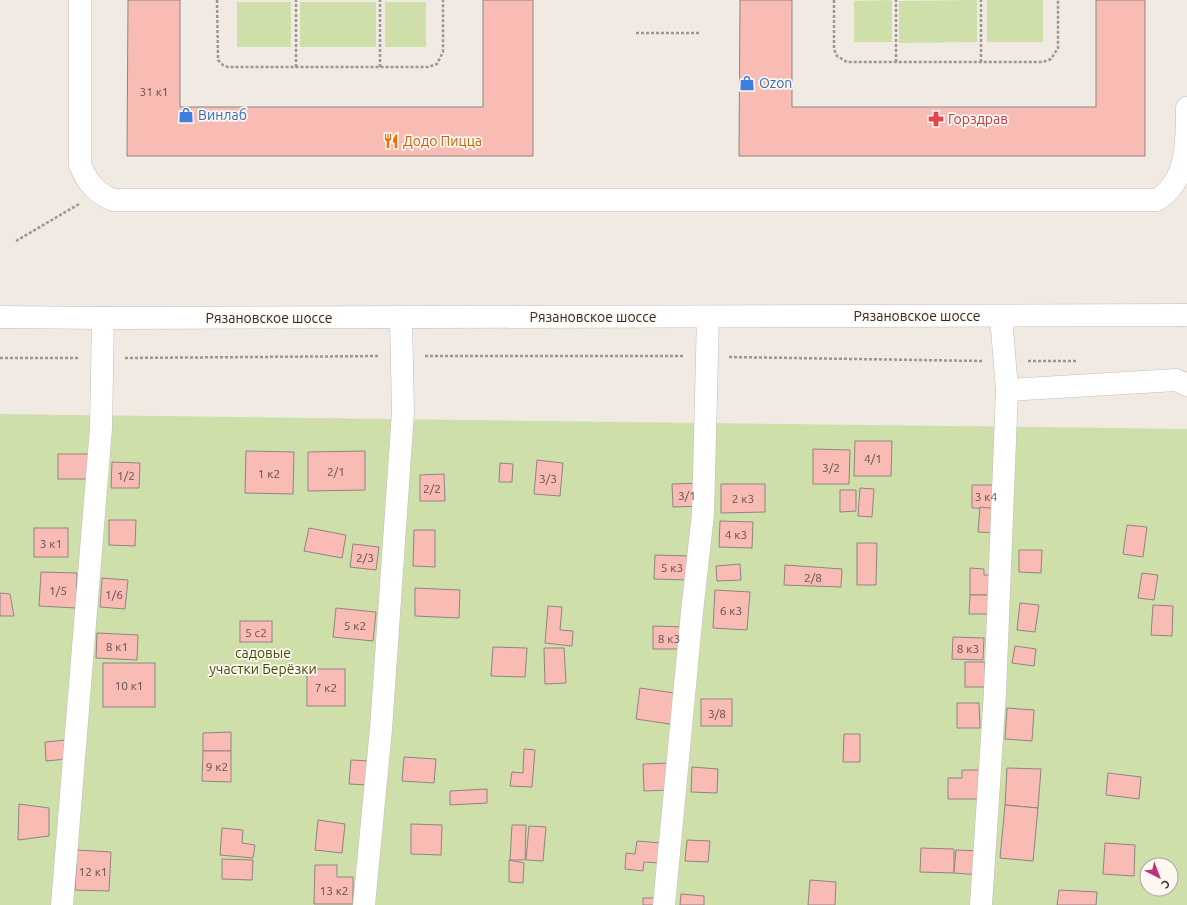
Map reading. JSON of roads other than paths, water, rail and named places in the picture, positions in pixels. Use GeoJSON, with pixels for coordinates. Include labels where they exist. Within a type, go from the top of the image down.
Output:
{"type":"FeatureCollection","features":[{"type":"Feature","properties":{"kind":"main road"},"geometry":{"type":"LineString","coordinates":[[80,0],[80,165],[90,185],[98,192],[113,200],[1157,200],[1175,188],[1185,172],[1187,163],[1187,108]]}},
{"type":"Feature","properties":{"kind":"main road","name":"Рязановское шоссе"},"geometry":{"type":"LineString","coordinates":[[0,317],[401,318],[1187,315]]}},
{"type":"Feature","properties":{"kind":"main road"},"geometry":{"type":"LineString","coordinates":[[980,905],[995,692],[1007,390],[1001,316]]}},
{"type":"Feature","properties":{"kind":"main road"},"geometry":{"type":"LineString","coordinates":[[664,905],[692,612],[703,514],[708,317]]}},
{"type":"Feature","properties":{"kind":"main road"},"geometry":{"type":"LineString","coordinates":[[62,905],[101,428],[103,318]]}},
{"type":"Feature","properties":{"kind":"main road"},"geometry":{"type":"LineString","coordinates":[[364,905],[381,730],[403,412],[401,318]]}},
{"type":"Feature","properties":{"kind":"main road"},"geometry":{"type":"LineString","coordinates":[[1007,390],[1176,380],[1187,385]]}},
{"type":"Feature","properties":{"kind":"place","name":"Ozon"},"geometry":{"type":"Point","coordinates":[747,83]}},
{"type":"Feature","properties":{"kind":"place","name":"Винлаб"},"geometry":{"type":"Point","coordinates":[186,115]}},
{"type":"Feature","properties":{"kind":"place","name":"Горздрав"},"geometry":{"type":"Point","coordinates":[936,119]}},
{"type":"Feature","properties":{"kind":"place","name":"Додо Пицца"},"geometry":{"type":"Point","coordinates":[391,141]}},
{"type":"Feature","properties":{"kind":"park label","name":"садовые участки Берёзки"},"geometry":{"type":"Point","coordinates":[263,662]}}]}
